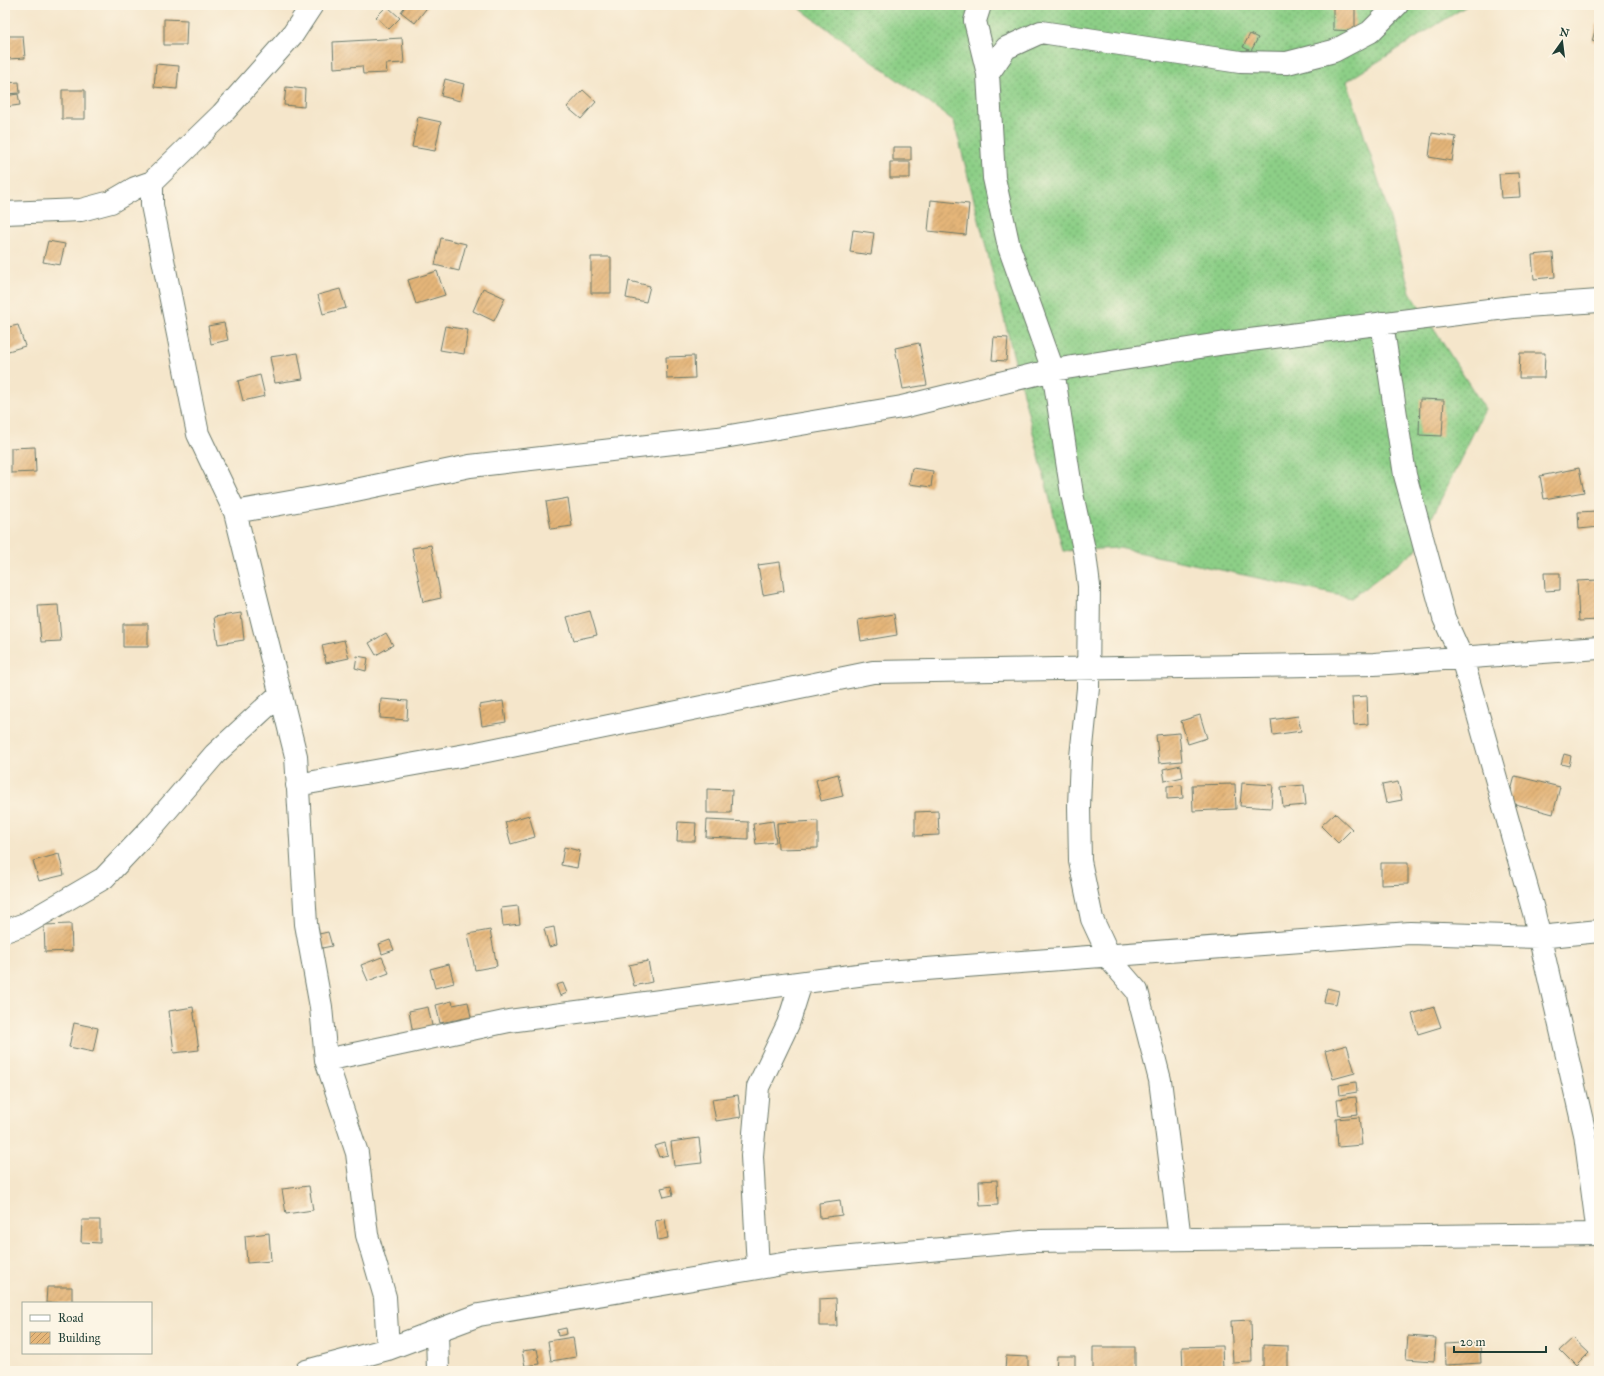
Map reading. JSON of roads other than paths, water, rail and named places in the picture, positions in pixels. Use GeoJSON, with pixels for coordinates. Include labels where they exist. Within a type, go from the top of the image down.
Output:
{"type":"FeatureCollection","features":[{"type":"Feature","properties":{"kind":"street"},"geometry":{"type":"LineString","coordinates":[[5,213],[81,210],[111,202],[135,188],[152,182],[222,114],[294,34],[312,5]]}},
{"type":"Feature","properties":{"kind":"street"},"geometry":{"type":"LineString","coordinates":[[980,5],[975,21],[988,74],[994,178],[1009,248],[1053,370],[1072,494],[1085,554],[1089,586],[1089,669],[1081,757],[1079,806],[1080,861],[1092,919],[1112,962],[1137,991],[1160,1080],[1180,1239]]}},
{"type":"Feature","properties":{"kind":"street"},"geometry":{"type":"LineString","coordinates":[[988,74],[1006,48],[1041,32],[1240,62],[1287,63],[1334,51],[1370,32],[1397,5]]}},
{"type":"Feature","properties":{"kind":"street"},"geometry":{"type":"LineString","coordinates":[[152,182],[152,205],[198,434],[236,512],[296,756],[306,924],[320,1007],[326,1060],[357,1153],[367,1235],[385,1297],[388,1349]]}},
{"type":"Feature","properties":{"kind":"street"},"geometry":{"type":"LineString","coordinates":[[236,512],[346,492],[470,466],[718,438],[902,407],[1053,370],[1226,343],[1513,307],[1599,301]]}},
{"type":"Feature","properties":{"kind":"street"},"geometry":{"type":"LineString","coordinates":[[306,1371],[388,1349],[479,1314],[794,1262],[1032,1241],[1598,1234],[1584,1134],[1539,937],[1462,658],[1444,618],[1406,475],[1382,323]]}},
{"type":"Feature","properties":{"kind":"street"},"geometry":{"type":"LineString","coordinates":[[297,785],[478,753],[873,672],[1374,664],[1599,648]]}},
{"type":"Feature","properties":{"kind":"street"},"geometry":{"type":"LineString","coordinates":[[5,931],[25,924],[104,878],[216,754],[280,694]]}},
{"type":"Feature","properties":{"kind":"street"},"geometry":{"type":"LineString","coordinates":[[326,1060],[508,1021],[873,973],[1410,933],[1539,937],[1599,931]]}},
{"type":"Feature","properties":{"kind":"street"},"geometry":{"type":"LineString","coordinates":[[758,1268],[752,1156],[758,1087],[788,1024],[801,983]]}},
{"type":"Feature","properties":{"kind":"street"},"geometry":{"type":"LineString","coordinates":[[437,1331],[438,1371]]}}]}
